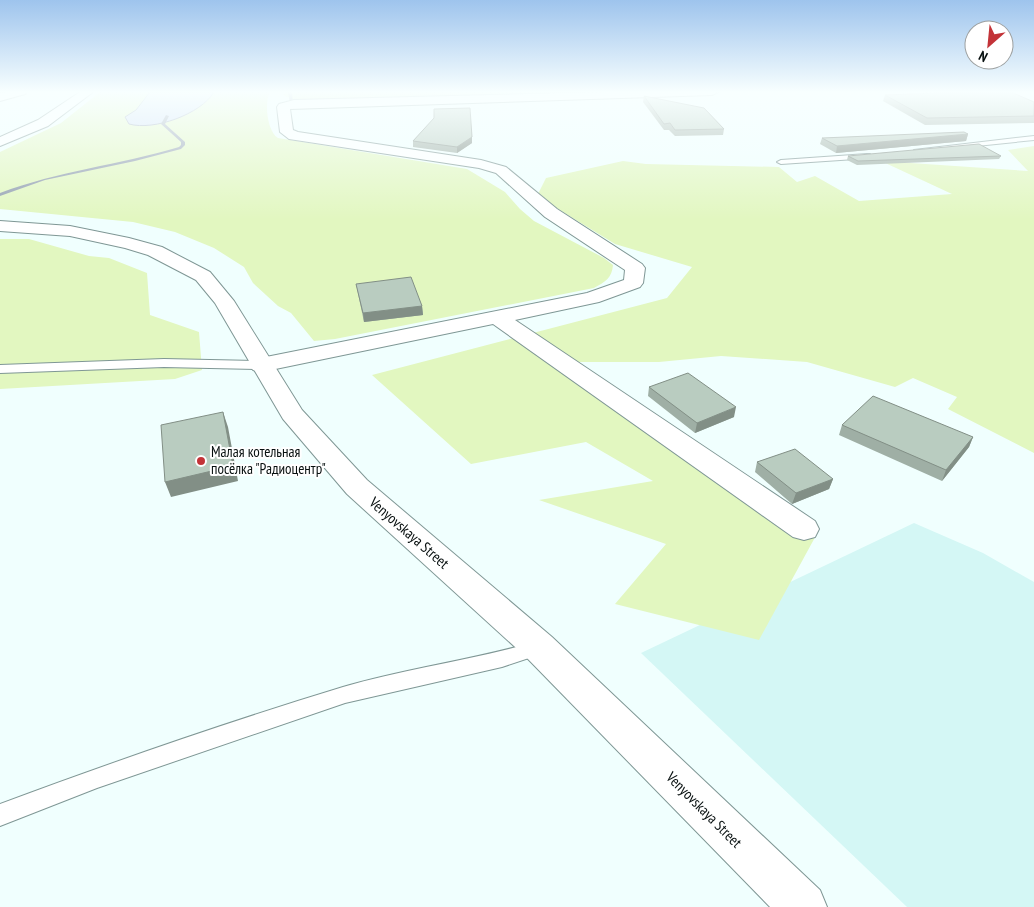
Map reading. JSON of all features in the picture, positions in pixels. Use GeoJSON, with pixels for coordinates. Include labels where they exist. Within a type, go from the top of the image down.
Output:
{"type":"FeatureCollection","features":[{"type":"Feature","properties":{"kind":"street"},"geometry":{"type":"LineString","coordinates":[[0,142],[17,134]]}},
{"type":"Feature","properties":{"kind":"street"},"geometry":{"type":"LineString","coordinates":[[261,365],[592,298],[633,283],[636,268],[551,213],[501,170],[481,164],[291,134]]}},
{"type":"Feature","properties":{"kind":"street","name":"Venyovskaya Street"},"geometry":{"type":"LineString","coordinates":[[0,226],[42,228],[97,236],[155,251],[203,276],[224,301],[292,414],[357,488],[539,647],[803,907]]}},
{"type":"Feature","properties":{"kind":"street"},"geometry":{"type":"LineString","coordinates":[[498,318],[804,529]]}},
{"type":"Feature","properties":{"kind":"lane"},"geometry":{"type":"LineString","coordinates":[[912,150],[1034,138]]}},
{"type":"Feature","properties":{"kind":"lane"},"geometry":{"type":"LineString","coordinates":[[781,162],[874,155]]}},
{"type":"Feature","properties":{"kind":"lane"},"geometry":{"type":"LineString","coordinates":[[0,369],[164,363],[261,365]]}},
{"type":"Feature","properties":{"kind":"lane"},"geometry":{"type":"LineString","coordinates":[[0,815],[97,778],[345,694],[502,659],[539,647]]}},
{"type":"Feature","properties":{"kind":"shaded area"},"geometry":{"type":"Polygon","coordinates":[[[914,523],[983,553],[1034,582],[1034,907],[907,907],[641,653],[914,523]]]}},
{"type":"Feature","properties":{"kind":"green space"},"geometry":{"type":"Polygon","coordinates":[[[37,134],[274,134],[278,138],[467,169],[505,192],[534,221],[604,258],[613,265],[611,273],[605,282],[594,288],[335,339],[314,341],[291,313],[278,306],[253,283],[244,267],[214,248],[175,232],[133,222],[0,209],[0,152],[37,134]]]}},
{"type":"Feature","properties":{"kind":"green space"},"geometry":{"type":"Polygon","coordinates":[[[1034,146],[1034,453],[948,409],[957,397],[913,378],[895,387],[807,362],[721,356],[659,362],[571,362],[819,530],[759,640],[615,604],[666,544],[539,500],[653,481],[586,442],[471,464],[372,375],[667,298],[692,267],[615,244],[537,196],[546,178],[623,161],[646,164],[779,167],[797,182],[815,176],[859,201],[952,194],[881,161],[1028,171],[1008,150],[1034,146]]]}},
{"type":"Feature","properties":{"kind":"green space"},"geometry":{"type":"Polygon","coordinates":[[[0,239],[29,239],[89,256],[109,258],[147,273],[150,315],[199,332],[202,370],[175,379],[0,389],[0,239]]]}},
{"type":"Feature","properties":{"kind":"building"},"geometry":{"type":"Polygon","coordinates":[[[419,134],[472,134],[472,137],[457,147],[413,141],[419,134]]]}},
{"type":"Feature","properties":{"kind":"building"},"geometry":{"type":"Polygon","coordinates":[[[909,134],[964,134],[837,146],[822,138],[909,134]]]}},
{"type":"Feature","properties":{"kind":"building"},"geometry":{"type":"Polygon","coordinates":[[[979,144],[1001,156],[858,161],[848,156],[979,144]]]}},
{"type":"Feature","properties":{"kind":"building"},"geometry":{"type":"Polygon","coordinates":[[[411,277],[422,306],[363,313],[356,284],[411,277]]]}},
{"type":"Feature","properties":{"kind":"building"},"geometry":{"type":"Polygon","coordinates":[[[688,373],[736,407],[697,423],[649,387],[688,373]]]}},
{"type":"Feature","properties":{"kind":"building"},"geometry":{"type":"Polygon","coordinates":[[[873,396],[973,437],[946,470],[842,425],[873,396]]]}},
{"type":"Feature","properties":{"kind":"building","name":"Малая котельная посёлка \"Радиоцентр\""},"geometry":{"type":"Polygon","coordinates":[[[223,412],[233,466],[165,482],[161,425],[223,412]]]}},
{"type":"Feature","properties":{"kind":"building"},"geometry":{"type":"Polygon","coordinates":[[[795,449],[833,479],[796,493],[757,462],[795,449]]]}},
{"type":"Feature","properties":{"kind":"waterway"},"geometry":{"type":"LineString","coordinates":[[0,195],[22,186],[66,174],[158,155],[180,148],[183,142],[174,134]]}},
{"type":"Feature","properties":{"kind":"place","name":"Малая котельная посёлка \"Радиоцентр\""},"geometry":{"type":"Point","coordinates":[201,461]}}]}
